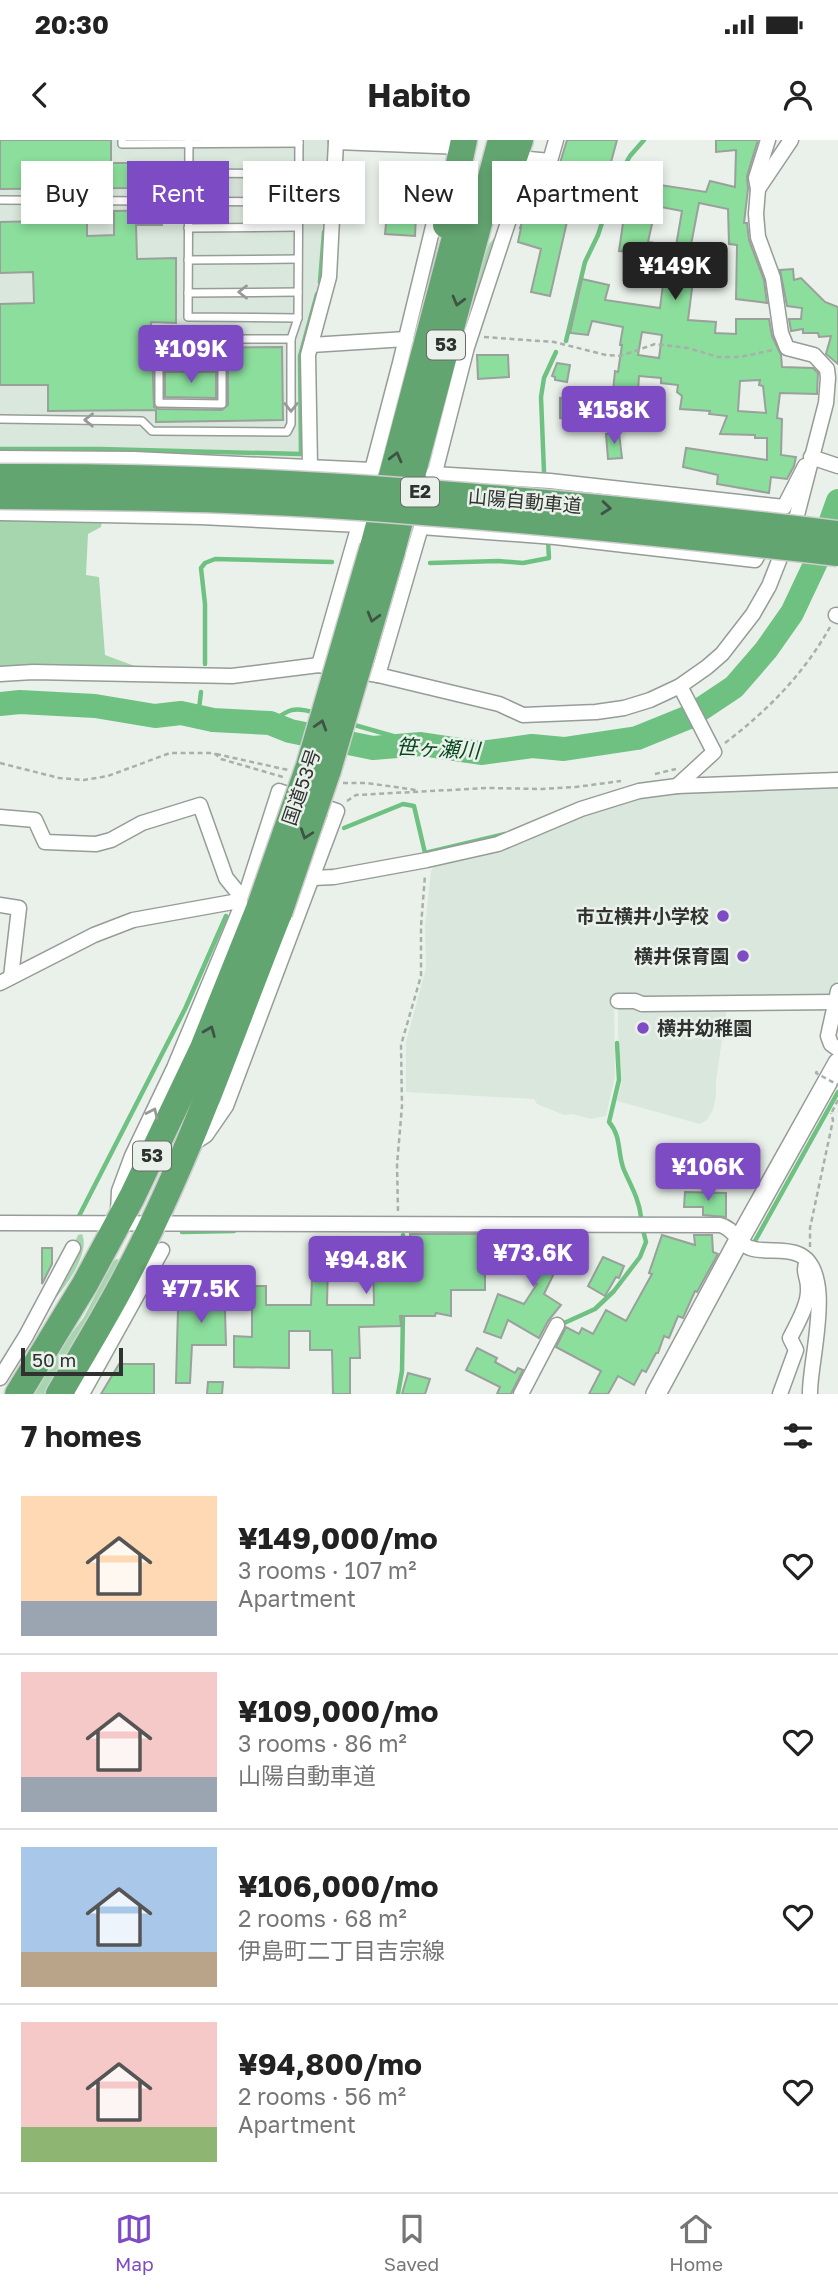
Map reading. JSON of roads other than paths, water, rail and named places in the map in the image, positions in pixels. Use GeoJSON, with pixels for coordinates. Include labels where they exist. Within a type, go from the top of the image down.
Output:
{"type":"FeatureCollection","features":[{"type":"Feature","properties":{"kind":"highway","name":"国道53号"},"geometry":{"type":"LineString","coordinates":[[383,549],[501,140]]}},
{"type":"Feature","properties":{"kind":"highway","name":"53"},"geometry":{"type":"LineString","coordinates":[[469,257],[485,242],[520,140]]}},
{"type":"Feature","properties":{"kind":"highway","name":"国道53号"},"geometry":{"type":"LineString","coordinates":[[18,1394],[85,1284],[132,1198],[203,1048],[261,906],[328,770],[383,549],[435,313],[442,242],[465,143]]}},
{"type":"Feature","properties":{"kind":"highway","name":"山陽自動車道"},"geometry":{"type":"LineString","coordinates":[[0,477],[86,476],[363,488],[623,509],[838,534]]}},
{"type":"Feature","properties":{"kind":"highway","name":"山陽自動車道"},"geometry":{"type":"LineString","coordinates":[[0,496],[197,500],[436,513],[621,529],[838,553]]}},
{"type":"Feature","properties":{"kind":"highway","name":"国道53号"},"geometry":{"type":"LineString","coordinates":[[59,1394],[129,1273],[186,1149],[221,1060],[261,906]]}},
{"type":"Feature","properties":{"kind":"street"},"geometry":{"type":"LineString","coordinates":[[379,675],[471,336],[529,159],[550,161],[556,140]]}},
{"type":"Feature","properties":{"kind":"street"},"geometry":{"type":"LineString","coordinates":[[421,527],[555,537],[755,560],[784,507],[815,459],[826,403],[827,369],[814,355],[787,348],[781,333],[773,278],[758,237],[756,178],[768,140]]}},
{"type":"Feature","properties":{"kind":"street"},"geometry":{"type":"LineString","coordinates":[[758,189],[791,140]]}},
{"type":"Feature","properties":{"kind":"street"},"geometry":{"type":"LineString","coordinates":[[310,466],[308,355],[329,277],[336,141],[465,143],[406,339],[359,525],[319,665]]}},
{"type":"Feature","properties":{"kind":"street"},"geometry":{"type":"LineString","coordinates":[[310,345],[406,339]]}},
{"type":"Feature","properties":{"kind":"street"},"geometry":{"type":"LineString","coordinates":[[0,674],[33,672],[232,677],[319,665],[379,675],[499,704],[523,715],[584,713],[624,708],[650,700],[682,689],[722,654],[753,614],[769,586],[797,515],[838,395]]}},
{"type":"Feature","properties":{"kind":"street"},"geometry":{"type":"LineString","coordinates":[[0,458],[134,459],[372,470]]}},
{"type":"Feature","properties":{"kind":"street"},"geometry":{"type":"LineString","coordinates":[[815,459],[838,467]]}},
{"type":"Feature","properties":{"kind":"street"},"geometry":{"type":"LineString","coordinates":[[433,474],[550,481],[784,507]]}},
{"type":"Feature","properties":{"kind":"street"},"geometry":{"type":"LineString","coordinates":[[0,513],[201,517],[359,525]]}},
{"type":"Feature","properties":{"kind":"street"},"geometry":{"type":"LineString","coordinates":[[347,564],[408,573]]}},
{"type":"Feature","properties":{"kind":"street"},"geometry":{"type":"LineString","coordinates":[[677,786],[713,750],[682,689]]}},
{"type":"Feature","properties":{"kind":"street"},"geometry":{"type":"LineString","coordinates":[[313,878],[334,877],[426,860],[507,841],[580,809],[629,793],[677,786],[838,780]]}},
{"type":"Feature","properties":{"kind":"street"},"geometry":{"type":"LineString","coordinates":[[186,1149],[206,1135],[226,1106],[337,811],[279,791],[261,906]]}},
{"type":"Feature","properties":{"kind":"street"},"geometry":{"type":"LineString","coordinates":[[0,817],[35,820],[45,842],[96,844],[142,822],[200,805],[226,878],[261,906]]}},
{"type":"Feature","properties":{"kind":"street"},"geometry":{"type":"LineString","coordinates":[[0,905],[19,908],[6,980]]}},
{"type":"Feature","properties":{"kind":"street"},"geometry":{"type":"LineString","coordinates":[[6,980],[94,935],[134,920],[261,906]]}},
{"type":"Feature","properties":{"kind":"street"},"geometry":{"type":"LineString","coordinates":[[618,1001],[635,1001],[642,1004],[837,997],[828,1036],[831,1044],[838,1049]]}},
{"type":"Feature","properties":{"kind":"street"},"geometry":{"type":"LineString","coordinates":[[221,1060],[226,1106]]}},
{"type":"Feature","properties":{"kind":"street"},"geometry":{"type":"LineString","coordinates":[[656,1394],[738,1240],[838,1063]]}},
{"type":"Feature","properties":{"kind":"street"},"geometry":{"type":"LineString","coordinates":[[0,1223],[720,1225],[729,1227],[738,1240],[748,1247],[798,1254],[807,1260],[815,1273],[818,1315],[810,1394]]}},
{"type":"Feature","properties":{"kind":"street"},"geometry":{"type":"LineString","coordinates":[[0,1378],[26,1336],[73,1248]]}},
{"type":"Feature","properties":{"kind":"street"},"geometry":{"type":"LineString","coordinates":[[82,1394],[162,1250]]}},
{"type":"Feature","properties":{"kind":"street"},"geometry":{"type":"LineString","coordinates":[[780,1394],[796,1350],[790,1338],[809,1289],[803,1270],[807,1260]]}},
{"type":"Feature","properties":{"kind":"street"},"geometry":{"type":"LineString","coordinates":[[124,1318],[129,1273]]}},
{"type":"Feature","properties":{"kind":"street"},"geometry":{"type":"LineString","coordinates":[[26,1336],[58,1301],[85,1284]]}},
{"type":"Feature","properties":{"kind":"street"},"geometry":{"type":"LineString","coordinates":[[521,1394],[557,1325]]}},
{"type":"Feature","properties":{"kind":"street"},"geometry":{"type":"LineString","coordinates":[[83,1352],[110,1344]]}},
{"type":"Feature","properties":{"kind":"lane"},"geometry":{"type":"LineString","coordinates":[[122,140],[122,144],[299,142],[298,161]]}},
{"type":"Feature","properties":{"kind":"lane"},"geometry":{"type":"LineString","coordinates":[[188,161],[189,142]]}},
{"type":"Feature","properties":{"kind":"lane"},"geometry":{"type":"LineString","coordinates":[[0,200],[127,201]]}},
{"type":"Feature","properties":{"kind":"lane"},"geometry":{"type":"LineString","coordinates":[[188,224],[188,317],[298,318]]}},
{"type":"Feature","properties":{"kind":"lane"},"geometry":{"type":"LineString","coordinates":[[0,419],[142,421],[152,431],[287,432],[291,424],[287,339],[298,318],[298,227],[188,228]]}},
{"type":"Feature","properties":{"kind":"lane"},"geometry":{"type":"LineString","coordinates":[[188,260],[298,260]]}},
{"type":"Feature","properties":{"kind":"lane"},"geometry":{"type":"LineString","coordinates":[[188,293],[298,292]]}},
{"type":"Feature","properties":{"kind":"lane"},"geometry":{"type":"LineString","coordinates":[[159,366],[222,366],[222,404],[159,403],[159,366],[159,339],[287,339]]}},
{"type":"Feature","properties":{"kind":"waterway"},"geometry":{"type":"LineString","coordinates":[[627,161],[644,140]]}},
{"type":"Feature","properties":{"kind":"waterway"},"geometry":{"type":"LineString","coordinates":[[566,341],[585,262],[602,224]]}},
{"type":"Feature","properties":{"kind":"waterway"},"geometry":{"type":"LineString","coordinates":[[320,282],[324,232]]}},
{"type":"Feature","properties":{"kind":"waterway"},"geometry":{"type":"LineString","coordinates":[[0,449],[301,454],[300,356],[317,294]]}},
{"type":"Feature","properties":{"kind":"waterway"},"geometry":{"type":"LineString","coordinates":[[544,472],[541,397],[544,378],[556,352]]}},
{"type":"Feature","properties":{"kind":"waterway","name":"笹ヶ瀬川"},"geometry":{"type":"LineString","coordinates":[[0,704],[20,702],[95,706],[155,716],[181,713],[213,720],[270,723],[290,731],[373,748],[421,744],[481,753],[532,746],[564,749],[637,738],[689,717],[734,687],[766,650],[792,613],[817,560],[838,501]]}},
{"type":"Feature","properties":{"kind":"waterway"},"geometry":{"type":"LineString","coordinates":[[430,563],[523,563],[549,558],[548,541]]}},
{"type":"Feature","properties":{"kind":"waterway"},"geometry":{"type":"LineString","coordinates":[[205,664],[205,604],[201,568],[205,563],[215,559],[332,562]]}},
{"type":"Feature","properties":{"kind":"waterway"},"geometry":{"type":"LineString","coordinates":[[198,717],[201,692]]}},
{"type":"Feature","properties":{"kind":"waterway"},"geometry":{"type":"LineString","coordinates":[[270,723],[292,710],[316,713]]}},
{"type":"Feature","properties":{"kind":"waterway"},"geometry":{"type":"LineString","coordinates":[[351,724],[421,744]]}},
{"type":"Feature","properties":{"kind":"waterway"},"geometry":{"type":"LineString","coordinates":[[344,828],[403,804],[414,806],[425,853],[505,834]]}},
{"type":"Feature","properties":{"kind":"waterway"},"geometry":{"type":"LineString","coordinates":[[79,1216],[185,1009],[226,916]]}},
{"type":"Feature","properties":{"kind":"waterway"},"geometry":{"type":"LineString","coordinates":[[617,1043],[619,1080],[609,1122],[616,1133],[622,1164],[637,1198],[641,1217]]}},
{"type":"Feature","properties":{"kind":"waterway"},"geometry":{"type":"LineString","coordinates":[[755,1241],[838,1092]]}},
{"type":"Feature","properties":{"kind":"waterway"},"geometry":{"type":"LineString","coordinates":[[562,1324],[595,1309],[614,1291],[640,1257],[646,1242],[643,1230]]}},
{"type":"Feature","properties":{"kind":"waterway"},"geometry":{"type":"LineString","coordinates":[[182,1232],[234,1231]]}},
{"type":"Feature","properties":{"kind":"waterway"},"geometry":{"type":"LineString","coordinates":[[403,1235],[404,1248]]}},
{"type":"Feature","properties":{"kind":"waterway"},"geometry":{"type":"LineString","coordinates":[[398,1394],[402,1371],[403,1313]]}},
{"type":"Feature","properties":{"kind":"place","name":"市立横井小学校"},"geometry":{"type":"Point","coordinates":[723,916]}},
{"type":"Feature","properties":{"kind":"place","name":"横井保育園"},"geometry":{"type":"Point","coordinates":[743,956]}},
{"type":"Feature","properties":{"kind":"place","name":"横井幼稚園"},"geometry":{"type":"Point","coordinates":[643,1028]}}]}
